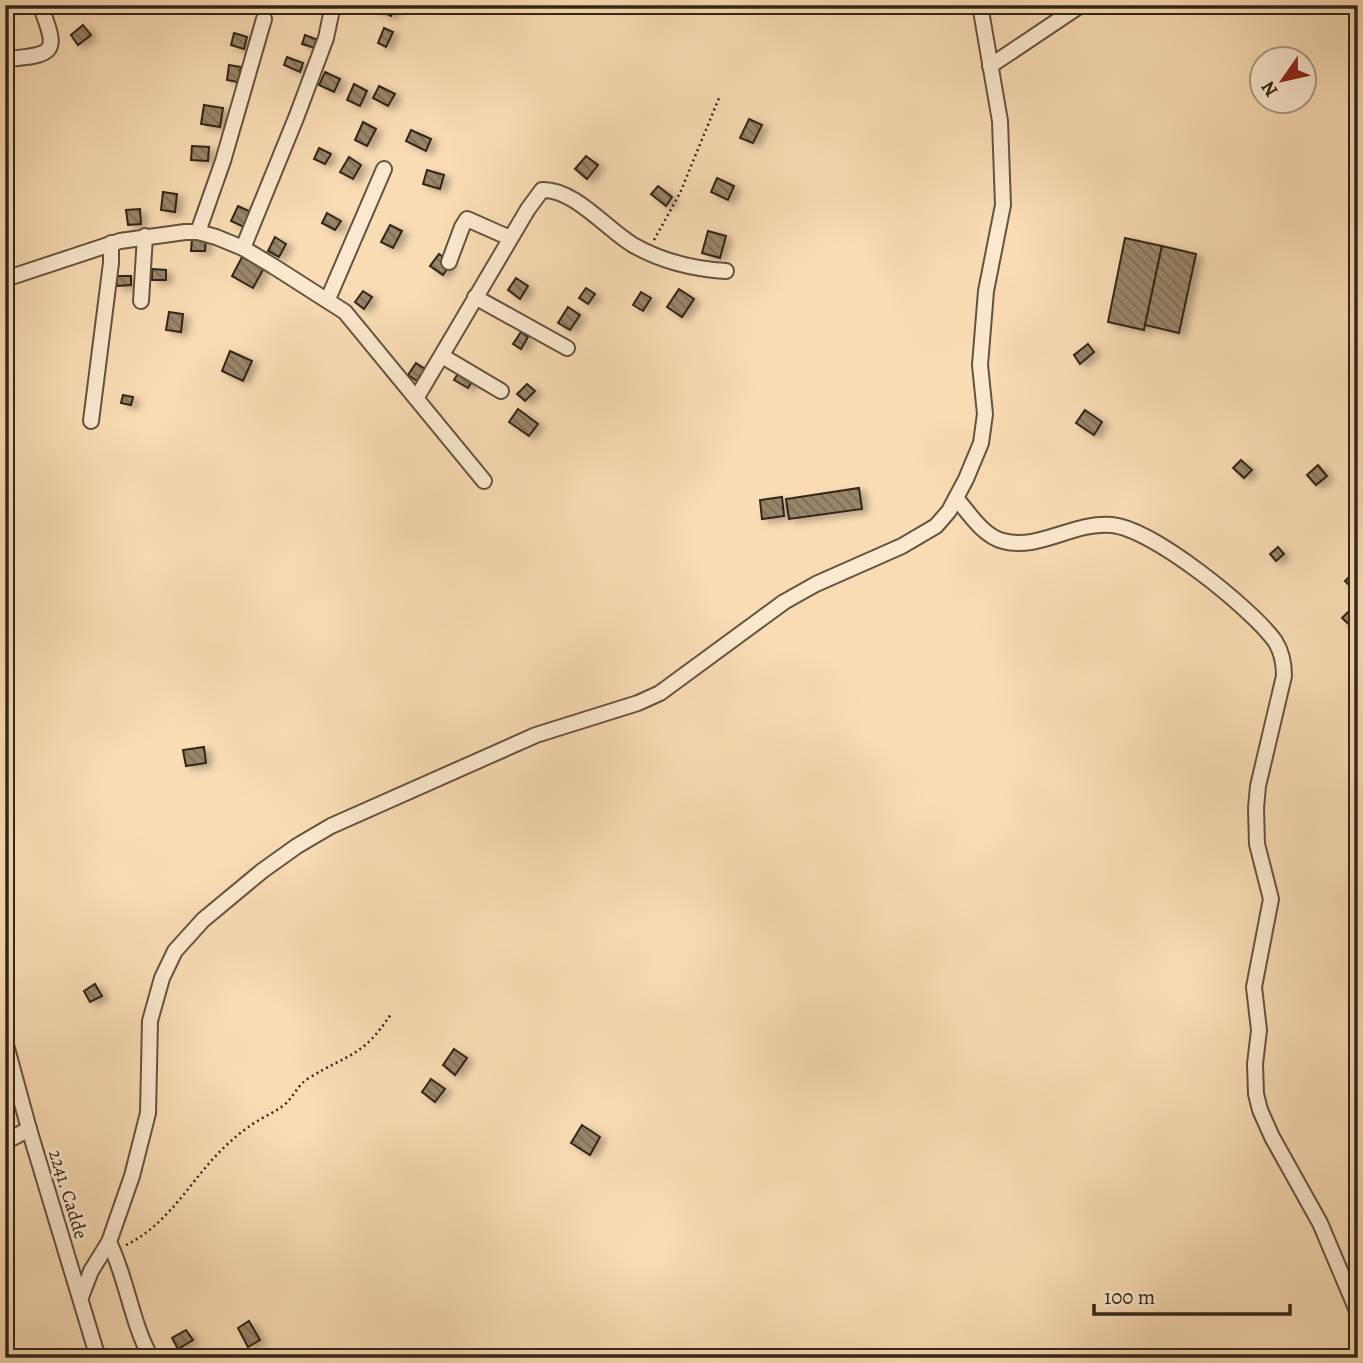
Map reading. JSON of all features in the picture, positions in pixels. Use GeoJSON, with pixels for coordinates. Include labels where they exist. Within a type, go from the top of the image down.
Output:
{"type":"FeatureCollection","features":[{"type":"Feature","properties":{"kind":"street"},"geometry":{"type":"LineString","coordinates":[[5,59],[32,57],[51,46],[50,31],[40,5]]}},
{"type":"Feature","properties":{"kind":"street"},"geometry":{"type":"LineString","coordinates":[[243,248],[326,38],[333,5]]}},
{"type":"Feature","properties":{"kind":"street"},"geometry":{"type":"LineString","coordinates":[[81,1297],[91,1271],[111,1246],[148,1113],[150,1021],[162,978],[175,951],[202,920],[262,871],[331,826],[536,735],[638,703],[660,693],[784,602],[816,584],[902,547],[936,526],[949,511],[981,443],[985,414],[981,366],[986,291],[1003,205],[1000,121],[980,5]]}},
{"type":"Feature","properties":{"kind":"street"},"geometry":{"type":"LineString","coordinates":[[990,66],[1081,5]]}},
{"type":"Feature","properties":{"kind":"street"},"geometry":{"type":"LineString","coordinates":[[198,232],[223,160],[264,19]]}},
{"type":"Feature","properties":{"kind":"street"},"geometry":{"type":"LineString","coordinates":[[328,299],[384,169]]}},
{"type":"Feature","properties":{"kind":"street"},"geometry":{"type":"LineString","coordinates":[[417,397],[536,195],[546,189],[587,209],[622,237],[646,251],[686,266],[726,271]]}},
{"type":"Feature","properties":{"kind":"street"},"geometry":{"type":"LineString","coordinates":[[449,262],[467,219],[510,238]]}},
{"type":"Feature","properties":{"kind":"street"},"geometry":{"type":"LineString","coordinates":[[5,278],[111,243],[145,236],[198,232],[243,248],[328,299],[353,321],[484,481]]}},
{"type":"Feature","properties":{"kind":"street"},"geometry":{"type":"LineString","coordinates":[[141,302],[145,236]]}},
{"type":"Feature","properties":{"kind":"street"},"geometry":{"type":"LineString","coordinates":[[91,421],[111,263],[111,243]]}},
{"type":"Feature","properties":{"kind":"street"},"geometry":{"type":"LineString","coordinates":[[475,297],[567,348]]}},
{"type":"Feature","properties":{"kind":"street"},"geometry":{"type":"LineString","coordinates":[[442,356],[501,391]]}},
{"type":"Feature","properties":{"kind":"street"},"geometry":{"type":"LineString","coordinates":[[956,498],[990,536],[1001,541],[1036,540],[1100,525],[1135,530],[1165,546],[1230,597],[1256,621],[1279,649],[1283,658],[1284,676],[1258,786],[1256,808],[1257,844],[1271,900],[1254,987],[1259,1030],[1255,1064],[1256,1094],[1272,1137],[1320,1223],[1358,1312]]}},
{"type":"Feature","properties":{"kind":"street","name":"2241. Cadde"},"geometry":{"type":"LineString","coordinates":[[5,1041],[98,1358]]}},
{"type":"Feature","properties":{"kind":"street"},"geometry":{"type":"LineString","coordinates":[[5,1142],[29,1129]]}},
{"type":"Feature","properties":{"kind":"street"},"geometry":{"type":"LineString","coordinates":[[111,1246],[150,1358]]}},
{"type":"Feature","properties":{"kind":"path"},"geometry":{"type":"LineString","coordinates":[[646,251],[670,214],[719,98]]}},
{"type":"Feature","properties":{"kind":"path"},"geometry":{"type":"LineString","coordinates":[[111,1246],[130,1243],[158,1224],[230,1141],[283,1106],[304,1081],[366,1046],[391,1014]]}},
{"type":"Feature","properties":{"kind":"building"},"geometry":{"type":"Polygon","coordinates":[[[375,5],[395,5],[391,16],[374,8],[375,5]]]}},
{"type":"Feature","properties":{"kind":"building"},"geometry":{"type":"Polygon","coordinates":[[[83,25],[91,35],[78,45],[71,35],[83,25]]]}},
{"type":"Feature","properties":{"kind":"building"},"geometry":{"type":"Polygon","coordinates":[[[384,28],[393,32],[386,47],[378,43],[384,28]]]}},
{"type":"Feature","properties":{"kind":"building"},"geometry":{"type":"Polygon","coordinates":[[[234,33],[247,37],[244,49],[231,45],[234,33]]]}},
{"type":"Feature","properties":{"kind":"building"},"geometry":{"type":"Polygon","coordinates":[[[305,35],[318,40],[315,48],[302,44],[305,35]]]}},
{"type":"Feature","properties":{"kind":"building"},"geometry":{"type":"Polygon","coordinates":[[[287,57],[303,63],[300,72],[284,65],[287,57]]]}},
{"type":"Feature","properties":{"kind":"building"},"geometry":{"type":"Polygon","coordinates":[[[229,65],[241,67],[238,82],[227,80],[229,65]]]}},
{"type":"Feature","properties":{"kind":"building"},"geometry":{"type":"Polygon","coordinates":[[[325,72],[340,79],[334,92],[319,85],[325,72]]]}},
{"type":"Feature","properties":{"kind":"building"},"geometry":{"type":"Polygon","coordinates":[[[354,84],[367,91],[360,106],[347,100],[354,84]]]}},
{"type":"Feature","properties":{"kind":"building"},"geometry":{"type":"Polygon","coordinates":[[[379,86],[395,94],[388,106],[373,98],[379,86]]]}},
{"type":"Feature","properties":{"kind":"building"},"geometry":{"type":"Polygon","coordinates":[[[204,105],[223,108],[220,127],[201,124],[204,105]]]}},
{"type":"Feature","properties":{"kind":"building"},"geometry":{"type":"Polygon","coordinates":[[[749,119],[762,125],[753,143],[740,138],[749,119]]]}},
{"type":"Feature","properties":{"kind":"building"},"geometry":{"type":"Polygon","coordinates":[[[363,122],[376,129],[367,146],[355,140],[363,122]]]}},
{"type":"Feature","properties":{"kind":"building"},"geometry":{"type":"Polygon","coordinates":[[[411,130],[431,139],[426,151],[406,141],[411,130]]]}},
{"type":"Feature","properties":{"kind":"building"},"geometry":{"type":"Polygon","coordinates":[[[192,146],[209,147],[208,161],[191,160],[192,146]]]}},
{"type":"Feature","properties":{"kind":"building"},"geometry":{"type":"Polygon","coordinates":[[[319,148],[331,154],[325,164],[314,159],[319,148]]]}},
{"type":"Feature","properties":{"kind":"building"},"geometry":{"type":"Polygon","coordinates":[[[586,156],[598,165],[587,179],[575,169],[586,156]]]}},
{"type":"Feature","properties":{"kind":"building"},"geometry":{"type":"Polygon","coordinates":[[[349,157],[361,165],[353,179],[340,172],[349,157]]]}},
{"type":"Feature","properties":{"kind":"building"},"geometry":{"type":"Polygon","coordinates":[[[427,170],[444,175],[440,189],[423,184],[427,170]]]}},
{"type":"Feature","properties":{"kind":"building"},"geometry":{"type":"Polygon","coordinates":[[[717,178],[734,186],[728,200],[711,192],[717,178]]]}},
{"type":"Feature","properties":{"kind":"building"},"geometry":{"type":"Polygon","coordinates":[[[658,186],[672,197],[666,206],[651,194],[658,186]]]}},
{"type":"Feature","properties":{"kind":"building"},"geometry":{"type":"Polygon","coordinates":[[[163,192],[177,194],[175,212],[161,210],[163,192]]]}},
{"type":"Feature","properties":{"kind":"building"},"geometry":{"type":"Polygon","coordinates":[[[238,206],[251,212],[244,227],[231,221],[238,206]]]}},
{"type":"Feature","properties":{"kind":"building"},"geometry":{"type":"Polygon","coordinates":[[[140,209],[141,224],[128,225],[126,210],[140,209]]]}},
{"type":"Feature","properties":{"kind":"building"},"geometry":{"type":"Polygon","coordinates":[[[327,213],[341,221],[335,230],[322,223],[327,213]]]}},
{"type":"Feature","properties":{"kind":"building"},"geometry":{"type":"Polygon","coordinates":[[[390,225],[402,231],[393,248],[381,242],[390,225]]]}},
{"type":"Feature","properties":{"kind":"building"},"geometry":{"type":"Polygon","coordinates":[[[708,231],[726,236],[720,258],[702,253],[708,231]]]}},
{"type":"Feature","properties":{"kind":"building"},"geometry":{"type":"Polygon","coordinates":[[[275,237],[286,244],[279,257],[268,251],[275,237]]]}},
{"type":"Feature","properties":{"kind":"building"},"geometry":{"type":"Polygon","coordinates":[[[192,238],[206,239],[205,251],[191,251],[192,238]]]}},
{"type":"Feature","properties":{"kind":"building"},"geometry":{"type":"Polygon","coordinates":[[[1125,238],[1162,246],[1144,330],[1108,322],[1125,238]]]}},
{"type":"Feature","properties":{"kind":"building"},"geometry":{"type":"Polygon","coordinates":[[[1162,246],[1196,254],[1179,333],[1145,325],[1162,246]]]}},
{"type":"Feature","properties":{"kind":"building"},"geometry":{"type":"Polygon","coordinates":[[[439,254],[451,263],[443,275],[430,266],[439,254]]]}},
{"type":"Feature","properties":{"kind":"building"},"geometry":{"type":"Polygon","coordinates":[[[242,257],[264,268],[253,288],[232,276],[242,257]]]}},
{"type":"Feature","properties":{"kind":"building"},"geometry":{"type":"Polygon","coordinates":[[[152,269],[166,270],[166,280],[152,280],[152,269]]]}},
{"type":"Feature","properties":{"kind":"building"},"geometry":{"type":"Polygon","coordinates":[[[116,276],[131,276],[131,285],[117,286],[116,276]]]}},
{"type":"Feature","properties":{"kind":"building"},"geometry":{"type":"Polygon","coordinates":[[[516,278],[528,286],[520,299],[508,290],[516,278]]]}},
{"type":"Feature","properties":{"kind":"building"},"geometry":{"type":"Polygon","coordinates":[[[586,288],[595,294],[588,304],[579,298],[586,288]]]}},
{"type":"Feature","properties":{"kind":"building"},"geometry":{"type":"Polygon","coordinates":[[[679,289],[694,299],[682,317],[667,307],[679,289]]]}},
{"type":"Feature","properties":{"kind":"building"},"geometry":{"type":"Polygon","coordinates":[[[363,291],[372,297],[364,309],[355,302],[363,291]]]}},
{"type":"Feature","properties":{"kind":"building"},"geometry":{"type":"Polygon","coordinates":[[[641,292],[651,298],[643,311],[633,305],[641,292]]]}},
{"type":"Feature","properties":{"kind":"building"},"geometry":{"type":"Polygon","coordinates":[[[568,307],[580,315],[570,330],[558,323],[568,307]]]}},
{"type":"Feature","properties":{"kind":"building"},"geometry":{"type":"Polygon","coordinates":[[[169,312],[183,314],[181,332],[166,330],[169,312]]]}},
{"type":"Feature","properties":{"kind":"building"},"geometry":{"type":"Polygon","coordinates":[[[521,332],[528,337],[521,349],[513,344],[521,332]]]}},
{"type":"Feature","properties":{"kind":"building"},"geometry":{"type":"Polygon","coordinates":[[[1088,344],[1094,352],[1080,364],[1074,355],[1088,344]]]}},
{"type":"Feature","properties":{"kind":"building"},"geometry":{"type":"Polygon","coordinates":[[[230,351],[252,361],[243,381],[222,371],[230,351]]]}},
{"type":"Feature","properties":{"kind":"building"},"geometry":{"type":"Polygon","coordinates":[[[416,363],[425,369],[417,381],[408,375],[416,363]]]}},
{"type":"Feature","properties":{"kind":"building"},"geometry":{"type":"Polygon","coordinates":[[[462,367],[476,375],[468,388],[454,380],[462,367]]]}},
{"type":"Feature","properties":{"kind":"building"},"geometry":{"type":"Polygon","coordinates":[[[527,384],[535,391],[525,401],[517,394],[527,384]]]}},
{"type":"Feature","properties":{"kind":"building"},"geometry":{"type":"Polygon","coordinates":[[[123,395],[133,397],[131,405],[121,403],[123,395]]]}},
{"type":"Feature","properties":{"kind":"building"},"geometry":{"type":"Polygon","coordinates":[[[518,409],[538,424],[529,436],[509,422],[518,409]]]}},
{"type":"Feature","properties":{"kind":"building"},"geometry":{"type":"Polygon","coordinates":[[[1085,410],[1102,422],[1094,435],[1076,423],[1085,410]]]}},
{"type":"Feature","properties":{"kind":"building"},"geometry":{"type":"Polygon","coordinates":[[[1241,460],[1252,470],[1244,478],[1233,468],[1241,460]]]}},
{"type":"Feature","properties":{"kind":"building"},"geometry":{"type":"Polygon","coordinates":[[[1318,465],[1327,476],[1316,485],[1307,475],[1318,465]]]}},
{"type":"Feature","properties":{"kind":"building"},"geometry":{"type":"Polygon","coordinates":[[[859,488],[862,509],[789,519],[786,499],[859,488]]]}},
{"type":"Feature","properties":{"kind":"building"},"geometry":{"type":"Polygon","coordinates":[[[782,497],[784,516],[762,519],[760,500],[782,497]]]}},
{"type":"Feature","properties":{"kind":"building"},"geometry":{"type":"Polygon","coordinates":[[[1278,547],[1284,554],[1276,561],[1270,554],[1278,547]]]}},
{"type":"Feature","properties":{"kind":"building"},"geometry":{"type":"Polygon","coordinates":[[[1354,572],[1358,576],[1358,586],[1354,590],[1345,581],[1354,572]]]}},
{"type":"Feature","properties":{"kind":"building"},"geometry":{"type":"Polygon","coordinates":[[[1351,609],[1358,615],[1358,623],[1353,628],[1342,618],[1351,609]]]}},
{"type":"Feature","properties":{"kind":"building"},"geometry":{"type":"Polygon","coordinates":[[[204,747],[206,763],[186,766],[183,750],[204,747]]]}},
{"type":"Feature","properties":{"kind":"building"},"geometry":{"type":"Polygon","coordinates":[[[95,984],[102,996],[90,1002],[84,991],[95,984]]]}},
{"type":"Feature","properties":{"kind":"building"},"geometry":{"type":"Polygon","coordinates":[[[454,1049],[467,1058],[455,1075],[443,1065],[454,1049]]]}},
{"type":"Feature","properties":{"kind":"building"},"geometry":{"type":"Polygon","coordinates":[[[431,1079],[445,1089],[435,1102],[422,1092],[431,1079]]]}},
{"type":"Feature","properties":{"kind":"building"},"geometry":{"type":"Polygon","coordinates":[[[582,1125],[600,1137],[590,1155],[571,1143],[582,1125]]]}},
{"type":"Feature","properties":{"kind":"building"},"geometry":{"type":"Polygon","coordinates":[[[249,1321],[260,1340],[248,1347],[238,1328],[249,1321]]]}},
{"type":"Feature","properties":{"kind":"building"},"geometry":{"type":"Polygon","coordinates":[[[186,1330],[193,1340],[178,1349],[172,1338],[186,1330]]]}}]}
